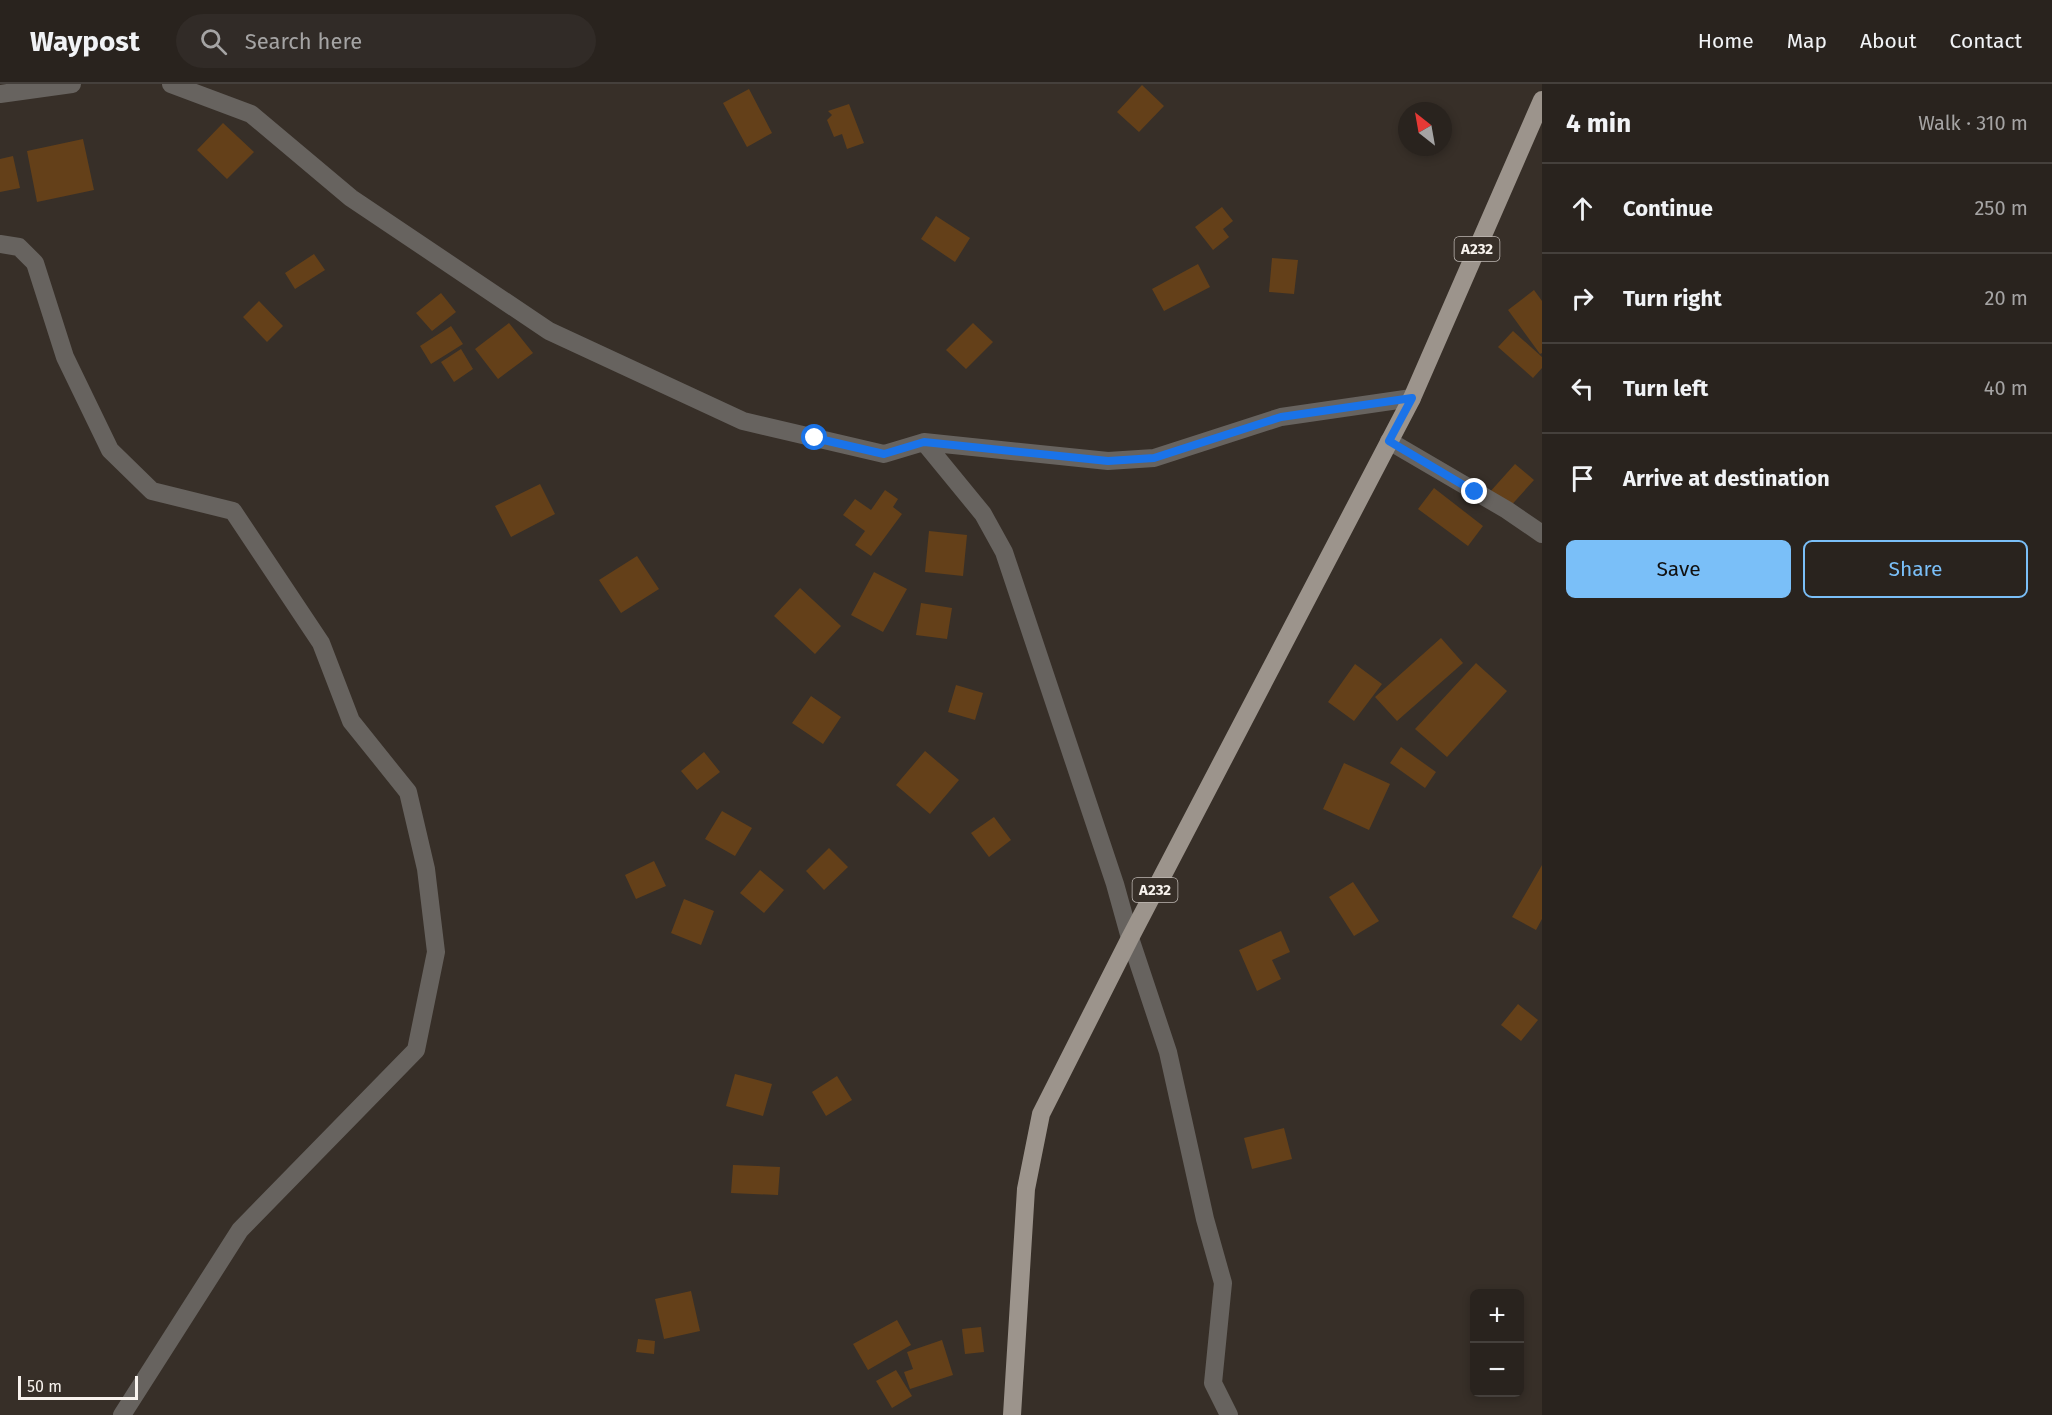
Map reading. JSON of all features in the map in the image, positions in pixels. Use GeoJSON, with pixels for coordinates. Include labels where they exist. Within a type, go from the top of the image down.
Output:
{"type":"FeatureCollection","features":[{"type":"Feature","properties":{"kind":"main road","name":"A232"},"geometry":{"type":"LineString","coordinates":[[1012,1415],[1026,1189],[1041,1114],[1130,938],[1412,398],[1542,100]]}},
{"type":"Feature","properties":{"kind":"street"},"geometry":{"type":"LineString","coordinates":[[0,93],[72,84]]}},
{"type":"Feature","properties":{"kind":"street"},"geometry":{"type":"LineString","coordinates":[[171,84],[251,114],[351,198],[549,331],[743,421],[884,454],[924,442],[1108,461],[1154,458],[1281,417],[1412,398]]}},
{"type":"Feature","properties":{"kind":"street"},"geometry":{"type":"LineString","coordinates":[[0,244],[19,247],[36,263],[65,357],[110,450],[152,491],[233,511],[321,643],[351,721],[408,792],[426,869],[436,952],[416,1050],[240,1230],[122,1415]]}},
{"type":"Feature","properties":{"kind":"street"},"geometry":{"type":"LineString","coordinates":[[1389,441],[1508,510],[1542,534]]}},
{"type":"Feature","properties":{"kind":"street"},"geometry":{"type":"LineString","coordinates":[[924,442],[983,514],[1004,552],[1111,872],[1130,938],[1168,1052],[1205,1219],[1223,1283],[1213,1383],[1229,1415]]}},
{"type":"Feature","properties":{"kind":"building"},"geometry":{"type":"Polygon","coordinates":[[[1142,85],[1164,106],[1139,132],[1117,112],[1142,85]]]}},
{"type":"Feature","properties":{"kind":"building"},"geometry":{"type":"Polygon","coordinates":[[[749,89],[772,133],[747,147],[723,103],[749,89]]]}},
{"type":"Feature","properties":{"kind":"building"},"geometry":{"type":"Polygon","coordinates":[[[849,104],[864,143],[847,149],[842,134],[834,137],[827,120],[832,115],[828,111],[849,104]]]}},
{"type":"Feature","properties":{"kind":"building"},"geometry":{"type":"Polygon","coordinates":[[[223,123],[254,152],[227,179],[197,150],[223,123]]]}},
{"type":"Feature","properties":{"kind":"building"},"geometry":{"type":"Polygon","coordinates":[[[83,139],[94,190],[37,202],[27,151],[83,139]]]}},
{"type":"Feature","properties":{"kind":"building"},"geometry":{"type":"Polygon","coordinates":[[[13,156],[20,188],[0,192],[0,159],[13,156]]]}},
{"type":"Feature","properties":{"kind":"building"},"geometry":{"type":"Polygon","coordinates":[[[1222,207],[1233,221],[1223,229],[1229,237],[1213,250],[1195,227],[1222,207]]]}},
{"type":"Feature","properties":{"kind":"building"},"geometry":{"type":"Polygon","coordinates":[[[936,216],[970,238],[955,262],[921,239],[936,216]]]}},
{"type":"Feature","properties":{"kind":"building"},"geometry":{"type":"Polygon","coordinates":[[[314,254],[325,270],[295,289],[285,273],[314,254]]]}},
{"type":"Feature","properties":{"kind":"building"},"geometry":{"type":"Polygon","coordinates":[[[1272,258],[1298,260],[1294,294],[1269,292],[1272,258]]]}},
{"type":"Feature","properties":{"kind":"building"},"geometry":{"type":"Polygon","coordinates":[[[1198,264],[1210,287],[1164,311],[1152,289],[1198,264]]]}},
{"type":"Feature","properties":{"kind":"building"},"geometry":{"type":"Polygon","coordinates":[[[1534,290],[1542,301],[1542,353],[1540,354],[1508,310],[1534,290]]]}},
{"type":"Feature","properties":{"kind":"building"},"geometry":{"type":"Polygon","coordinates":[[[441,293],[456,312],[432,331],[416,313],[441,293]]]}},
{"type":"Feature","properties":{"kind":"building"},"geometry":{"type":"Polygon","coordinates":[[[259,301],[283,326],[267,342],[243,317],[259,301]]]}},
{"type":"Feature","properties":{"kind":"building"},"geometry":{"type":"Polygon","coordinates":[[[509,323],[533,353],[498,379],[475,349],[509,323]]]}},
{"type":"Feature","properties":{"kind":"building"},"geometry":{"type":"Polygon","coordinates":[[[973,323],[993,342],[966,369],[946,350],[973,323]]]}},
{"type":"Feature","properties":{"kind":"building"},"geometry":{"type":"Polygon","coordinates":[[[451,326],[463,344],[431,364],[420,346],[451,326]]]}},
{"type":"Feature","properties":{"kind":"building"},"geometry":{"type":"Polygon","coordinates":[[[1513,331],[1542,357],[1542,368],[1533,378],[1498,347],[1513,331]]]}},
{"type":"Feature","properties":{"kind":"building"},"geometry":{"type":"Polygon","coordinates":[[[461,349],[473,369],[454,382],[441,362],[461,349]]]}},
{"type":"Feature","properties":{"kind":"building"},"geometry":{"type":"Polygon","coordinates":[[[1515,464],[1534,480],[1507,510],[1489,493],[1515,464]]]}},
{"type":"Feature","properties":{"kind":"building"},"geometry":{"type":"Polygon","coordinates":[[[540,484],[555,514],[511,537],[495,506],[540,484]]]}},
{"type":"Feature","properties":{"kind":"building"},"geometry":{"type":"Polygon","coordinates":[[[1434,488],[1483,526],[1468,546],[1418,509],[1434,488]]]}},
{"type":"Feature","properties":{"kind":"building"},"geometry":{"type":"Polygon","coordinates":[[[885,490],[898,499],[893,507],[902,514],[871,556],[855,545],[865,531],[843,515],[855,499],[871,510],[885,490]]]}},
{"type":"Feature","properties":{"kind":"building"},"geometry":{"type":"Polygon","coordinates":[[[929,531],[967,535],[963,576],[925,572],[929,531]]]}},
{"type":"Feature","properties":{"kind":"building"},"geometry":{"type":"Polygon","coordinates":[[[637,556],[659,589],[621,613],[599,580],[637,556]]]}},
{"type":"Feature","properties":{"kind":"building"},"geometry":{"type":"Polygon","coordinates":[[[874,572],[907,589],[883,632],[851,615],[874,572]]]}},
{"type":"Feature","properties":{"kind":"building"},"geometry":{"type":"Polygon","coordinates":[[[800,588],[841,626],[815,654],[774,616],[800,588]]]}},
{"type":"Feature","properties":{"kind":"building"},"geometry":{"type":"Polygon","coordinates":[[[921,603],[952,608],[947,639],[916,635],[921,603]]]}},
{"type":"Feature","properties":{"kind":"building"},"geometry":{"type":"Polygon","coordinates":[[[1441,638],[1463,663],[1397,721],[1375,697],[1441,638]]]}},
{"type":"Feature","properties":{"kind":"building"},"geometry":{"type":"Polygon","coordinates":[[[1476,663],[1507,691],[1447,757],[1415,729],[1476,663]]]}},
{"type":"Feature","properties":{"kind":"building"},"geometry":{"type":"Polygon","coordinates":[[[1355,664],[1382,684],[1354,721],[1328,702],[1355,664]]]}},
{"type":"Feature","properties":{"kind":"building"},"geometry":{"type":"Polygon","coordinates":[[[956,685],[983,693],[975,720],[948,712],[956,685]]]}},
{"type":"Feature","properties":{"kind":"building"},"geometry":{"type":"Polygon","coordinates":[[[811,696],[841,717],[823,744],[792,723],[811,696]]]}},
{"type":"Feature","properties":{"kind":"building"},"geometry":{"type":"Polygon","coordinates":[[[1401,747],[1436,772],[1425,788],[1390,763],[1401,747]]]}},
{"type":"Feature","properties":{"kind":"building"},"geometry":{"type":"Polygon","coordinates":[[[925,751],[959,780],[930,814],[896,785],[925,751]]]}},
{"type":"Feature","properties":{"kind":"building"},"geometry":{"type":"Polygon","coordinates":[[[704,752],[720,772],[697,790],[681,771],[704,752]]]}},
{"type":"Feature","properties":{"kind":"building"},"geometry":{"type":"Polygon","coordinates":[[[1344,763],[1390,784],[1369,830],[1323,809],[1344,763]]]}},
{"type":"Feature","properties":{"kind":"building"},"geometry":{"type":"Polygon","coordinates":[[[722,811],[752,828],[735,856],[705,839],[722,811]]]}},
{"type":"Feature","properties":{"kind":"building"},"geometry":{"type":"Polygon","coordinates":[[[994,817],[1011,840],[989,857],[971,833],[994,817]]]}},
{"type":"Feature","properties":{"kind":"building"},"geometry":{"type":"Polygon","coordinates":[[[829,848],[848,867],[824,890],[806,871],[829,848]]]}},
{"type":"Feature","properties":{"kind":"building"},"geometry":{"type":"Polygon","coordinates":[[[654,861],[666,886],[636,899],[625,875],[654,861]]]}},
{"type":"Feature","properties":{"kind":"building"},"geometry":{"type":"Polygon","coordinates":[[[1542,865],[1542,919],[1536,930],[1512,917],[1542,865]]]}},
{"type":"Feature","properties":{"kind":"building"},"geometry":{"type":"Polygon","coordinates":[[[760,870],[784,890],[764,913],[740,893],[760,870]]]}},
{"type":"Feature","properties":{"kind":"building"},"geometry":{"type":"Polygon","coordinates":[[[1353,882],[1379,921],[1354,936],[1329,897],[1353,882]]]}},
{"type":"Feature","properties":{"kind":"building"},"geometry":{"type":"Polygon","coordinates":[[[684,899],[714,911],[701,945],[671,933],[684,899]]]}},
{"type":"Feature","properties":{"kind":"building"},"geometry":{"type":"Polygon","coordinates":[[[1281,931],[1290,952],[1272,960],[1281,979],[1257,991],[1239,950],[1281,931]]]}},
{"type":"Feature","properties":{"kind":"building"},"geometry":{"type":"Polygon","coordinates":[[[1518,1004],[1538,1020],[1521,1041],[1501,1025],[1518,1004]]]}},
{"type":"Feature","properties":{"kind":"building"},"geometry":{"type":"Polygon","coordinates":[[[735,1074],[772,1084],[763,1116],[726,1106],[735,1074]]]}},
{"type":"Feature","properties":{"kind":"building"},"geometry":{"type":"Polygon","coordinates":[[[837,1076],[852,1100],[826,1116],[812,1092],[837,1076]]]}},
{"type":"Feature","properties":{"kind":"building"},"geometry":{"type":"Polygon","coordinates":[[[1284,1128],[1292,1159],[1252,1169],[1244,1138],[1284,1128]]]}},
{"type":"Feature","properties":{"kind":"building"},"geometry":{"type":"Polygon","coordinates":[[[733,1165],[780,1167],[778,1195],[731,1193],[733,1165]]]}},
{"type":"Feature","properties":{"kind":"building"},"geometry":{"type":"Polygon","coordinates":[[[691,1291],[700,1331],[664,1339],[655,1299],[691,1291]]]}},
{"type":"Feature","properties":{"kind":"building"},"geometry":{"type":"Polygon","coordinates":[[[897,1320],[911,1345],[868,1370],[853,1344],[897,1320]]]}},
{"type":"Feature","properties":{"kind":"building"},"geometry":{"type":"Polygon","coordinates":[[[981,1327],[984,1352],[965,1354],[962,1329],[981,1327]]]}},
{"type":"Feature","properties":{"kind":"building"},"geometry":{"type":"Polygon","coordinates":[[[638,1339],[655,1341],[654,1354],[636,1352],[638,1339]]]}},
{"type":"Feature","properties":{"kind":"building"},"geometry":{"type":"Polygon","coordinates":[[[942,1340],[953,1375],[910,1389],[904,1372],[913,1369],[907,1352],[942,1340]]]}},
{"type":"Feature","properties":{"kind":"building"},"geometry":{"type":"Polygon","coordinates":[[[896,1370],[912,1396],[892,1408],[876,1381],[896,1370]]]}},
{"type":"Feature","properties":{"kind":"route"},"geometry":{"type":"LineString","coordinates":[[815,438],[884,454],[924,442],[1108,461],[1154,458],[1281,417],[1412,398],[1389,441],[1475,492]]}}]}
